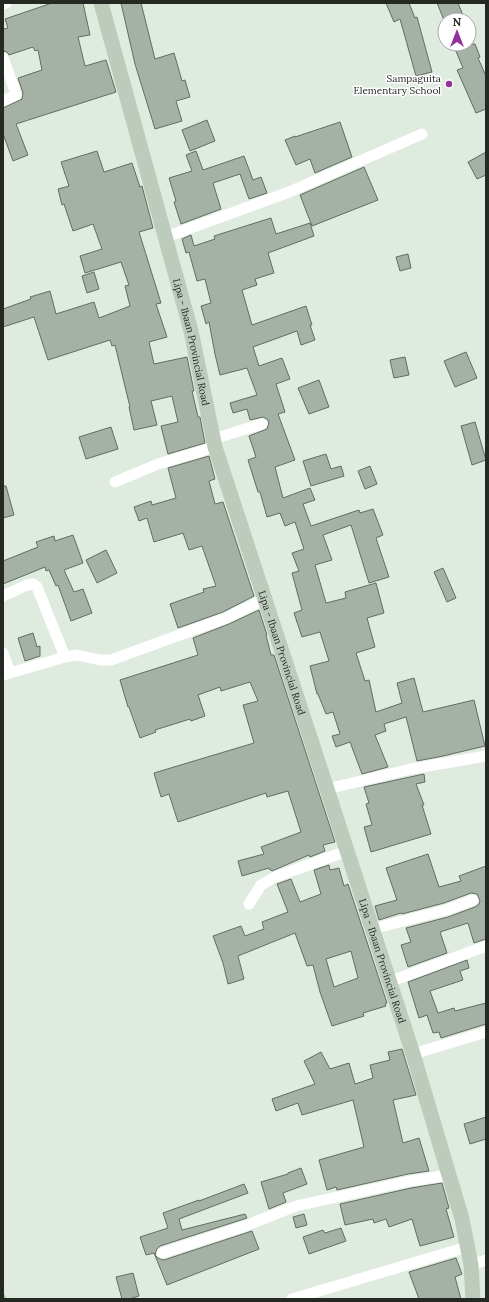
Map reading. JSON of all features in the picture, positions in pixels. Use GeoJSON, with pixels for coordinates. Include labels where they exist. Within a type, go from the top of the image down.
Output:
{"type":"FeatureCollection","features":[{"type":"Feature","properties":{"kind":"main road","name":"Lipa - Ibaan Provincial Road"},"geometry":{"type":"LineString","coordinates":[[101,3],[191,331],[214,443],[413,1054],[462,1219],[471,1265],[473,1299]]}},
{"type":"Feature","properties":{"kind":"street"},"geometry":{"type":"LineString","coordinates":[[3,58],[16,95],[3,101]]}},
{"type":"Feature","properties":{"kind":"street"},"geometry":{"type":"LineString","coordinates":[[166,237],[289,192],[422,134]]}},
{"type":"Feature","properties":{"kind":"street"},"geometry":{"type":"LineString","coordinates":[[115,482],[262,424]]}},
{"type":"Feature","properties":{"kind":"street"},"geometry":{"type":"LineString","coordinates":[[3,596],[27,585],[33,584],[37,587],[64,657]]}},
{"type":"Feature","properties":{"kind":"street"},"geometry":{"type":"LineString","coordinates":[[3,653],[6,674],[64,657],[77,655],[100,660],[111,660],[226,618],[265,599]]}},
{"type":"Feature","properties":{"kind":"street"},"geometry":{"type":"LineString","coordinates":[[327,789],[411,769],[486,756]]}},
{"type":"Feature","properties":{"kind":"street"},"geometry":{"type":"LineString","coordinates":[[249,904],[260,885],[275,877],[347,851]]}},
{"type":"Feature","properties":{"kind":"street"},"geometry":{"type":"LineString","coordinates":[[372,929],[446,910],[472,900]]}},
{"type":"Feature","properties":{"kind":"street"},"geometry":{"type":"LineString","coordinates":[[389,982],[486,946]]}},
{"type":"Feature","properties":{"kind":"street"},"geometry":{"type":"LineString","coordinates":[[413,1054],[486,1032]]}},
{"type":"Feature","properties":{"kind":"street"},"geometry":{"type":"LineString","coordinates":[[162,1253],[246,1226],[296,1206],[410,1181],[449,1175]]}},
{"type":"Feature","properties":{"kind":"street"},"geometry":{"type":"LineString","coordinates":[[292,1299],[467,1247]]}},
{"type":"Feature","properties":{"kind":"street"},"geometry":{"type":"LineString","coordinates":[[471,1265],[486,1260]]}},
{"type":"Feature","properties":{"kind":"building"},"geometry":{"type":"Polygon","coordinates":[[[52,3],[83,3],[90,35],[78,37],[85,66],[106,60],[116,92],[16,124],[28,155],[13,161],[3,134],[3,108],[22,99],[23,93],[18,78],[42,70],[38,50],[35,51],[33,47],[9,55],[7,52],[3,51],[3,29],[8,28],[5,19],[52,3]]]}},
{"type":"Feature","properties":{"kind":"building"},"geometry":{"type":"Polygon","coordinates":[[[121,3],[141,3],[155,59],[174,53],[182,81],[185,80],[190,97],[176,101],[182,121],[155,129],[135,64],[121,3]]]}},
{"type":"Feature","properties":{"kind":"building"},"geometry":{"type":"Polygon","coordinates":[[[386,3],[409,3],[415,18],[417,17],[432,72],[416,76],[400,19],[394,22],[386,3]]]}},
{"type":"Feature","properties":{"kind":"building"},"geometry":{"type":"Polygon","coordinates":[[[437,3],[458,3],[462,12],[441,12],[437,3]]]}},
{"type":"Feature","properties":{"kind":"building"},"geometry":{"type":"Polygon","coordinates":[[[477,49],[480,57],[478,58],[486,76],[486,109],[476,113],[457,70],[463,68],[456,52],[477,52],[477,49]]]}},
{"type":"Feature","properties":{"kind":"building"},"geometry":{"type":"Polygon","coordinates":[[[207,120],[215,141],[190,151],[182,130],[207,120]]]}},
{"type":"Feature","properties":{"kind":"building"},"geometry":{"type":"Polygon","coordinates":[[[340,122],[352,157],[315,173],[310,159],[296,165],[285,140],[340,122]]]}},
{"type":"Feature","properties":{"kind":"building"},"geometry":{"type":"Polygon","coordinates":[[[97,151],[104,172],[132,163],[140,187],[142,186],[153,228],[139,232],[161,303],[156,304],[167,337],[149,342],[154,364],[187,357],[194,391],[192,391],[198,417],[200,417],[205,443],[168,454],[161,426],[178,422],[172,396],[151,401],[157,425],[134,430],[115,345],[112,346],[110,340],[48,360],[34,317],[3,327],[3,309],[31,299],[30,297],[50,291],[56,314],[94,302],[99,318],[130,306],[125,286],[129,285],[121,262],[85,273],[80,256],[102,249],[93,224],[73,231],[64,204],[62,205],[58,189],[69,186],[61,162],[97,151]]]}},
{"type":"Feature","properties":{"kind":"building"},"geometry":{"type":"Polygon","coordinates":[[[196,151],[203,170],[244,156],[253,180],[261,177],[267,193],[249,199],[240,174],[213,183],[221,209],[181,224],[174,202],[176,201],[169,178],[192,171],[186,155],[196,151]]]}},
{"type":"Feature","properties":{"kind":"building"},"geometry":{"type":"Polygon","coordinates":[[[486,152],[486,175],[477,179],[468,162],[486,152]]]}},
{"type":"Feature","properties":{"kind":"building"},"geometry":{"type":"Polygon","coordinates":[[[364,167],[378,200],[312,226],[300,195],[364,167]]]}},
{"type":"Feature","properties":{"kind":"building"},"geometry":{"type":"Polygon","coordinates":[[[271,218],[276,234],[310,223],[314,236],[268,253],[274,273],[255,279],[257,285],[242,290],[252,325],[306,306],[315,340],[301,345],[297,331],[253,347],[259,366],[282,358],[290,379],[276,384],[285,412],[278,414],[295,460],[275,467],[283,498],[310,488],[315,500],[303,504],[311,526],[359,510],[360,513],[373,509],[383,535],[376,538],[389,577],[369,583],[351,525],[323,535],[332,560],[315,565],[326,603],[346,598],[345,592],[376,583],[384,613],[367,618],[375,647],[356,653],[365,681],[369,680],[376,712],[402,703],[397,683],[414,678],[423,712],[474,700],[485,746],[417,761],[406,717],[384,724],[386,731],[375,735],[388,767],[362,774],[350,742],[336,747],[332,736],[340,734],[333,712],[326,714],[317,694],[310,666],[329,661],[320,632],[302,637],[294,613],[302,610],[292,573],[299,571],[292,553],[304,549],[295,522],[285,526],[280,513],[267,517],[260,492],[258,492],[248,460],[256,457],[249,436],[267,429],[269,422],[263,417],[250,420],[247,409],[233,413],[230,403],[257,395],[247,368],[220,375],[209,322],[206,324],[201,306],[211,303],[205,279],[197,281],[189,252],[186,253],[182,239],[191,235],[194,246],[215,239],[214,236],[271,218]]]}},
{"type":"Feature","properties":{"kind":"building"},"geometry":{"type":"Polygon","coordinates":[[[408,254],[411,268],[400,271],[396,257],[408,254]]]}},
{"type":"Feature","properties":{"kind":"building"},"geometry":{"type":"Polygon","coordinates":[[[94,272],[99,289],[87,293],[82,276],[94,272]]]}},
{"type":"Feature","properties":{"kind":"building"},"geometry":{"type":"Polygon","coordinates":[[[466,352],[477,378],[455,387],[444,361],[466,352]]]}},
{"type":"Feature","properties":{"kind":"building"},"geometry":{"type":"Polygon","coordinates":[[[405,357],[409,375],[394,378],[390,360],[405,357]]]}},
{"type":"Feature","properties":{"kind":"building"},"geometry":{"type":"Polygon","coordinates":[[[319,380],[329,407],[309,414],[298,388],[319,380]]]}},
{"type":"Feature","properties":{"kind":"building"},"geometry":{"type":"Polygon","coordinates":[[[475,422],[486,460],[472,465],[461,426],[475,422]]]}},
{"type":"Feature","properties":{"kind":"building"},"geometry":{"type":"Polygon","coordinates":[[[111,427],[118,449],[86,459],[79,437],[111,427]]]}},
{"type":"Feature","properties":{"kind":"building"},"geometry":{"type":"Polygon","coordinates":[[[326,454],[331,469],[341,466],[344,476],[311,486],[303,461],[326,454]]]}},
{"type":"Feature","properties":{"kind":"building"},"geometry":{"type":"Polygon","coordinates":[[[209,456],[215,479],[209,481],[215,504],[223,502],[254,596],[223,612],[178,628],[170,604],[204,592],[203,589],[216,586],[202,546],[189,550],[183,533],[154,542],[147,518],[139,521],[134,507],[151,501],[152,505],[176,498],[168,468],[209,456]]]}},
{"type":"Feature","properties":{"kind":"building"},"geometry":{"type":"Polygon","coordinates":[[[370,466],[377,484],[365,489],[358,471],[370,466]]]}},
{"type":"Feature","properties":{"kind":"building"},"geometry":{"type":"Polygon","coordinates":[[[3,486],[6,486],[14,515],[3,518],[3,486]]]}},
{"type":"Feature","properties":{"kind":"building"},"geometry":{"type":"Polygon","coordinates":[[[73,535],[83,563],[64,570],[74,592],[83,589],[92,613],[71,621],[58,585],[56,586],[49,570],[46,571],[45,567],[3,584],[3,561],[38,547],[36,542],[54,536],[55,541],[73,535]]]}},
{"type":"Feature","properties":{"kind":"building"},"geometry":{"type":"Polygon","coordinates":[[[106,550],[117,573],[97,583],[86,560],[106,550]]]}},
{"type":"Feature","properties":{"kind":"building"},"geometry":{"type":"Polygon","coordinates":[[[443,568],[456,598],[447,602],[434,572],[443,568]]]}},
{"type":"Feature","properties":{"kind":"building"},"geometry":{"type":"Polygon","coordinates":[[[259,610],[267,635],[271,655],[274,655],[335,842],[323,845],[325,851],[310,857],[309,855],[272,871],[269,868],[242,876],[238,861],[264,854],[261,847],[301,832],[288,791],[267,797],[266,793],[178,822],[169,794],[161,797],[154,773],[254,743],[243,705],[258,701],[250,682],[221,691],[220,687],[198,695],[205,716],[155,730],[156,732],[140,738],[128,707],[120,680],[198,655],[193,638],[259,610]]]}},
{"type":"Feature","properties":{"kind":"building"},"geometry":{"type":"Polygon","coordinates":[[[33,633],[37,647],[40,646],[40,656],[25,661],[18,638],[33,633]]]}},
{"type":"Feature","properties":{"kind":"building"},"geometry":{"type":"Polygon","coordinates":[[[424,774],[425,782],[416,784],[424,805],[422,805],[431,834],[371,852],[364,827],[372,825],[366,804],[369,803],[364,787],[424,774]]]}},
{"type":"Feature","properties":{"kind":"building"},"geometry":{"type":"Polygon","coordinates":[[[428,854],[439,887],[461,881],[459,876],[486,866],[486,939],[474,943],[468,923],[440,932],[447,953],[408,967],[401,945],[411,942],[406,928],[448,917],[475,907],[480,901],[477,894],[471,893],[444,903],[402,914],[401,913],[379,920],[375,906],[397,900],[386,868],[428,854]]]}},
{"type":"Feature","properties":{"kind":"building"},"geometry":{"type":"Polygon","coordinates":[[[329,865],[330,870],[339,868],[344,886],[348,884],[387,1003],[385,1004],[386,1006],[363,1013],[364,1016],[332,1026],[320,992],[313,965],[307,966],[295,933],[238,956],[244,979],[228,984],[223,963],[213,936],[241,926],[245,936],[264,929],[262,922],[288,912],[277,884],[291,879],[300,902],[321,894],[314,870],[329,865]],[[351,951],[326,959],[334,987],[358,978],[351,951]]]}},
{"type":"Feature","properties":{"kind":"building"},"geometry":{"type":"Polygon","coordinates":[[[467,960],[469,968],[460,971],[463,980],[430,991],[438,1013],[454,1008],[455,1011],[486,1003],[486,1024],[441,1038],[439,1032],[433,1033],[427,1015],[419,1018],[408,982],[467,960]]]}},
{"type":"Feature","properties":{"kind":"building"},"geometry":{"type":"Polygon","coordinates":[[[402,1049],[416,1095],[393,1100],[403,1143],[419,1138],[429,1171],[408,1174],[337,1190],[336,1187],[327,1190],[319,1160],[364,1147],[353,1100],[302,1115],[298,1103],[276,1111],[272,1099],[315,1084],[304,1061],[321,1052],[330,1069],[349,1063],[355,1084],[373,1078],[370,1065],[390,1060],[388,1052],[402,1049]]]}},
{"type":"Feature","properties":{"kind":"building"},"geometry":{"type":"Polygon","coordinates":[[[486,1117],[486,1139],[470,1144],[464,1124],[486,1117]]]}},
{"type":"Feature","properties":{"kind":"building"},"geometry":{"type":"Polygon","coordinates":[[[301,1168],[307,1184],[283,1193],[286,1202],[269,1209],[261,1182],[288,1174],[301,1168]]]}},
{"type":"Feature","properties":{"kind":"building"},"geometry":{"type":"Polygon","coordinates":[[[442,1183],[449,1208],[446,1209],[454,1237],[420,1246],[412,1219],[389,1227],[386,1219],[374,1223],[373,1219],[345,1225],[340,1204],[411,1188],[442,1183]]]}},
{"type":"Feature","properties":{"kind":"building"},"geometry":{"type":"Polygon","coordinates":[[[244,1184],[248,1193],[179,1219],[182,1230],[245,1214],[247,1218],[160,1246],[155,1255],[164,1260],[252,1231],[259,1249],[167,1285],[154,1253],[146,1255],[140,1237],[168,1228],[163,1213],[244,1184]]]}},
{"type":"Feature","properties":{"kind":"building"},"geometry":{"type":"Polygon","coordinates":[[[304,1214],[307,1225],[296,1228],[293,1217],[304,1214]]]}},
{"type":"Feature","properties":{"kind":"building"},"geometry":{"type":"Polygon","coordinates":[[[341,1228],[346,1241],[309,1254],[303,1237],[323,1230],[325,1233],[341,1228]]]}},
{"type":"Feature","properties":{"kind":"building"},"geometry":{"type":"Polygon","coordinates":[[[456,1258],[462,1274],[455,1277],[461,1299],[419,1299],[409,1272],[456,1258]]]}},
{"type":"Feature","properties":{"kind":"building"},"geometry":{"type":"Polygon","coordinates":[[[133,1273],[139,1296],[129,1299],[122,1299],[116,1277],[133,1273]]]}},
{"type":"Feature","properties":{"kind":"place","name":"Sampaguita Elementary School"},"geometry":{"type":"Point","coordinates":[449,84]}}]}
